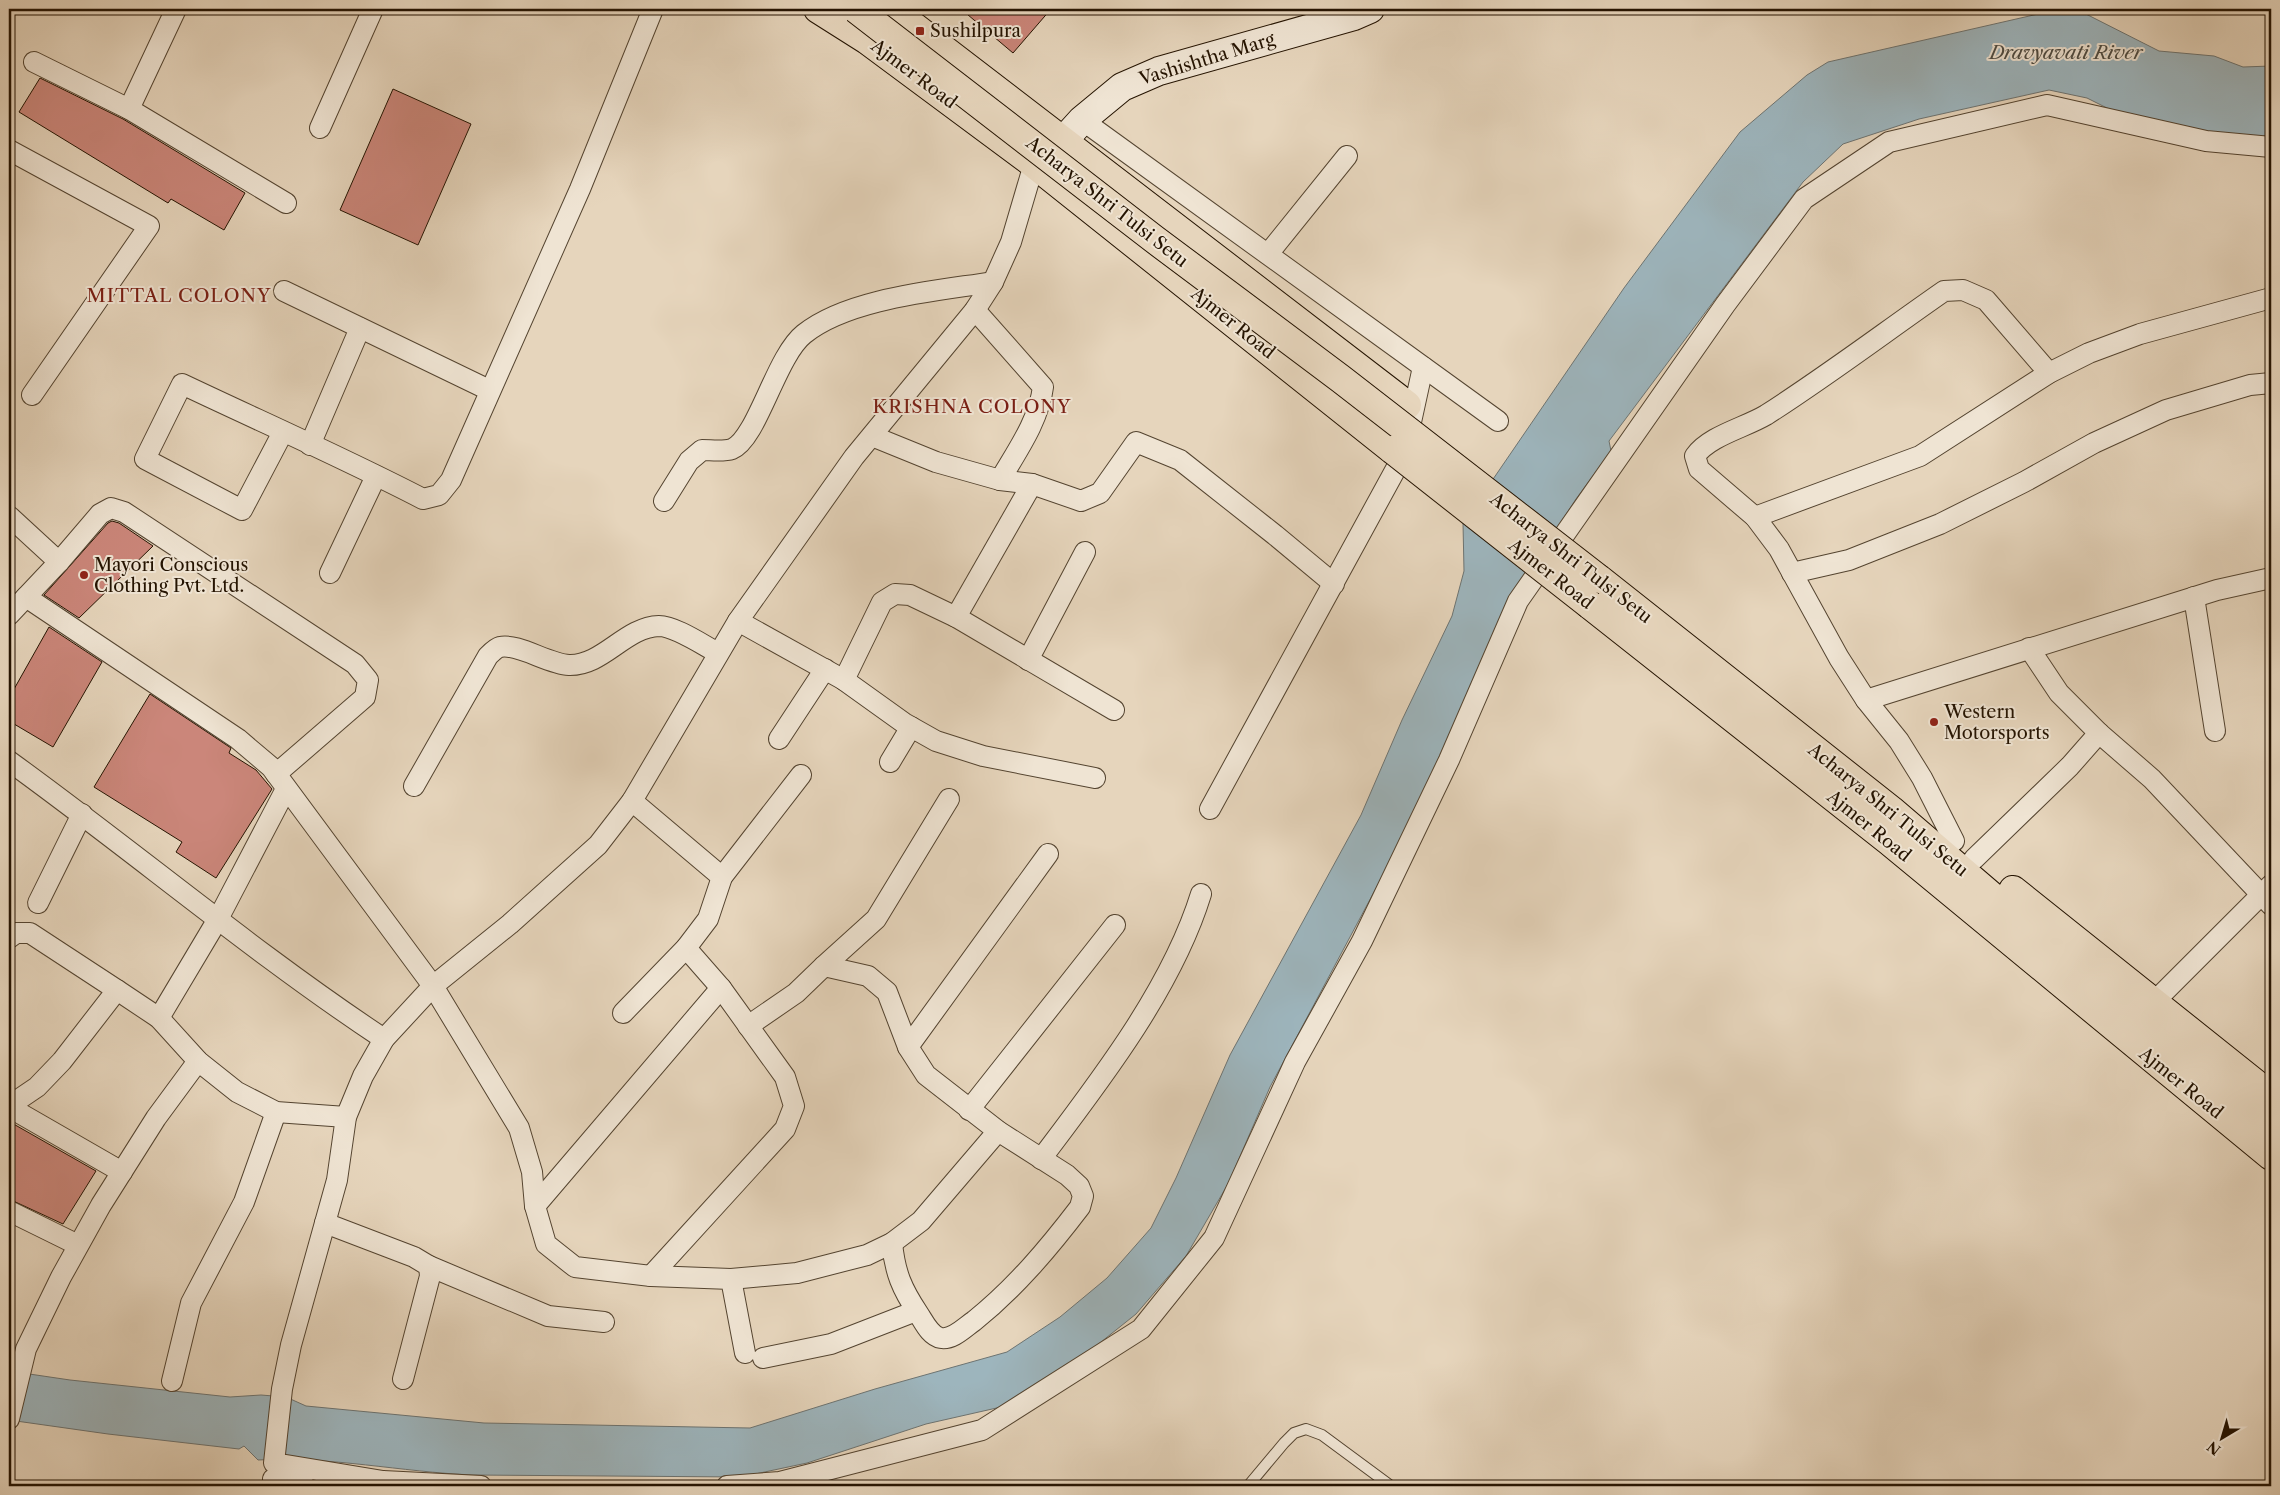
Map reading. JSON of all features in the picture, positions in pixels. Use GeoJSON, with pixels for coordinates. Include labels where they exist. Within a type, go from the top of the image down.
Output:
{"type":"FeatureCollection","features":[{"type":"Feature","properties":{"kind":"highway","name":"Ajmer Road"},"geometry":{"type":"LineString","coordinates":[[818,9],[867,40],[1034,164],[1881,835],[2271,1156]]}},
{"type":"Feature","properties":{"kind":"highway","name":"Acharya Shri Tulsi Setu"},"geometry":{"type":"LineString","coordinates":[[856,9],[1154,239],[1349,384],[1667,632],[1891,810],[2057,952],[2271,1125]]}},
{"type":"Feature","properties":{"kind":"highway","name":"Ajmer Road"},"geometry":{"type":"LineString","coordinates":[[891,9],[1062,142],[1314,332],[1618,572],[2271,1096]]}},
{"type":"Feature","properties":{"kind":"street"},"geometry":{"type":"LineString","coordinates":[[128,109],[176,9]]}},
{"type":"Feature","properties":{"kind":"street"},"geometry":{"type":"LineString","coordinates":[[320,128],[373,9]]}},
{"type":"Feature","properties":{"kind":"street"},"geometry":{"type":"LineString","coordinates":[[283,432],[242,510],[145,459],[182,384],[310,444],[423,499],[439,495],[450,480],[580,190],[653,9]]}},
{"type":"Feature","properties":{"kind":"street","name":"Vashishtha Marg"},"geometry":{"type":"LineString","coordinates":[[1062,142],[1082,120],[1122,87],[1159,71],[1354,16],[1370,9]]}},
{"type":"Feature","properties":{"kind":"street"},"geometry":{"type":"LineString","coordinates":[[34,62],[128,109],[286,203]]}},
{"type":"Feature","properties":{"kind":"street"},"geometry":{"type":"LineString","coordinates":[[727,1486],[780,1482],[982,1430],[1141,1330],[1214,1238],[1295,1062],[1362,941],[1449,760],[1518,602],[1725,305],[1804,199],[1889,142],[2047,105],[2104,116],[2206,141],[2271,147]]}},
{"type":"Feature","properties":{"kind":"street"},"geometry":{"type":"LineString","coordinates":[[1082,120],[1498,421]]}},
{"type":"Feature","properties":{"kind":"street"},"geometry":{"type":"LineString","coordinates":[[9,150],[148,226],[32,395]]}},
{"type":"Feature","properties":{"kind":"street"},"geometry":{"type":"LineString","coordinates":[[1268,254],[1347,156]]}},
{"type":"Feature","properties":{"kind":"street"},"geometry":{"type":"LineString","coordinates":[[273,1471],[282,1389],[290,1345],[337,1180],[346,1117],[363,1076],[384,1039],[433,986],[561,880],[598,845],[632,801],[718,652],[738,621],[854,457],[975,310],[993,282],[1011,242],[1034,164]]}},
{"type":"Feature","properties":{"kind":"street"},"geometry":{"type":"LineString","coordinates":[[664,501],[688,461],[702,450],[722,451],[734,448],[750,431],[782,361],[803,334],[837,315],[888,300],[993,282]]}},
{"type":"Feature","properties":{"kind":"street"},"geometry":{"type":"LineString","coordinates":[[1954,841],[1918,771],[1899,741],[1866,700],[1839,658],[1779,549],[1755,517],[1699,469],[1695,456],[1702,446],[1750,424],[1790,399],[1944,291],[1963,290],[1986,300],[2049,373]]}},
{"type":"Feature","properties":{"kind":"street"},"geometry":{"type":"LineString","coordinates":[[284,291],[489,390]]}},
{"type":"Feature","properties":{"kind":"street"},"geometry":{"type":"LineString","coordinates":[[1755,517],[1920,456],[2049,373],[2089,353],[2140,334],[2271,298]]}},
{"type":"Feature","properties":{"kind":"street"},"geometry":{"type":"LineString","coordinates":[[975,310],[1043,386],[1042,398],[1028,430],[1000,480]]}},
{"type":"Feature","properties":{"kind":"street"},"geometry":{"type":"LineString","coordinates":[[310,444],[360,328]]}},
{"type":"Feature","properties":{"kind":"street"},"geometry":{"type":"LineString","coordinates":[[1210,809],[1404,454],[1423,367]]}},
{"type":"Feature","properties":{"kind":"street"},"geometry":{"type":"LineString","coordinates":[[1792,573],[1848,560],[1940,524],[2024,482],[2094,443],[2166,410],[2250,385],[2271,383]]}},
{"type":"Feature","properties":{"kind":"street"},"geometry":{"type":"LineString","coordinates":[[872,436],[936,462],[1000,480],[1032,484],[1081,501],[1100,493],[1136,442],[1180,460],[1334,584]]}},
{"type":"Feature","properties":{"kind":"street"},"geometry":{"type":"LineString","coordinates":[[330,573],[376,476]]}},
{"type":"Feature","properties":{"kind":"street"},"geometry":{"type":"LineString","coordinates":[[956,618],[1032,484]]}},
{"type":"Feature","properties":{"kind":"street"},"geometry":{"type":"LineString","coordinates":[[9,615],[59,562],[100,514],[111,508],[124,512],[355,664],[368,680],[365,698],[281,782],[218,919],[159,1018]]}},
{"type":"Feature","properties":{"kind":"street"},"geometry":{"type":"LineString","coordinates":[[9,516],[59,562]]}},
{"type":"Feature","properties":{"kind":"street"},"geometry":{"type":"LineString","coordinates":[[1028,660],[1085,552]]}},
{"type":"Feature","properties":{"kind":"street"},"geometry":{"type":"LineString","coordinates":[[1866,700],[1964,671],[2029,648],[2194,597],[2271,578]]}},
{"type":"Feature","properties":{"kind":"street"},"geometry":{"type":"LineString","coordinates":[[844,680],[882,602],[895,594],[910,595],[956,618],[1114,710]]}},
{"type":"Feature","properties":{"kind":"street"},"geometry":{"type":"LineString","coordinates":[[26,597],[238,739],[271,767],[433,986],[519,1128],[532,1172],[535,1206],[546,1244],[575,1267],[652,1276],[731,1278],[797,1273],[867,1255],[892,1243],[920,1221],[998,1131]]}},
{"type":"Feature","properties":{"kind":"street"},"geometry":{"type":"LineString","coordinates":[[2194,597],[2215,731]]}},
{"type":"Feature","properties":{"kind":"street"},"geometry":{"type":"LineString","coordinates":[[738,621],[844,680],[911,727],[936,741],[983,756],[1095,778]]}},
{"type":"Feature","properties":{"kind":"street"},"geometry":{"type":"LineString","coordinates":[[414,786],[488,656],[500,647],[516,648],[550,662],[570,665],[586,663],[639,632],[660,626],[678,632],[718,652]]}},
{"type":"Feature","properties":{"kind":"street"},"geometry":{"type":"LineString","coordinates":[[2029,648],[2059,693],[2099,733],[2152,779],[2268,895],[2153,1003]]}},
{"type":"Feature","properties":{"kind":"street"},"geometry":{"type":"LineString","coordinates":[[779,739],[825,670]]}},
{"type":"Feature","properties":{"kind":"street"},"geometry":{"type":"LineString","coordinates":[[890,762],[911,727]]}},
{"type":"Feature","properties":{"kind":"street"},"geometry":{"type":"LineString","coordinates":[[1974,859],[2070,766],[2099,733]]}},
{"type":"Feature","properties":{"kind":"street"},"geometry":{"type":"LineString","coordinates":[[9,761],[82,814],[319,996],[384,1039]]}},
{"type":"Feature","properties":{"kind":"street"},"geometry":{"type":"LineString","coordinates":[[623,1013],[686,948],[708,919],[722,877],[801,775]]}},
{"type":"Feature","properties":{"kind":"street"},"geometry":{"type":"LineString","coordinates":[[748,1026],[796,993],[876,919],[949,799]]}},
{"type":"Feature","properties":{"kind":"street"},"geometry":{"type":"LineString","coordinates":[[632,801],[722,877]]}},
{"type":"Feature","properties":{"kind":"street"},"geometry":{"type":"LineString","coordinates":[[38,903],[82,814]]}},
{"type":"Feature","properties":{"kind":"street"},"geometry":{"type":"LineString","coordinates":[[908,1047],[1048,854]]}},
{"type":"Feature","properties":{"kind":"street"},"geometry":{"type":"LineString","coordinates":[[1041,1159],[1094,1088],[1131,1034],[1192,922],[1201,894]]}},
{"type":"Feature","properties":{"kind":"street"},"geometry":{"type":"LineString","coordinates":[[970,1110],[1115,925]]}},
{"type":"Feature","properties":{"kind":"street"},"geometry":{"type":"LineString","coordinates":[[9,938],[16,932],[30,933],[159,1018],[198,1061],[237,1092],[276,1112],[346,1117]]}},
{"type":"Feature","properties":{"kind":"street"},"geometry":{"type":"LineString","coordinates":[[652,1276],[785,1129],[794,1106],[785,1077],[721,988],[686,948]]}},
{"type":"Feature","properties":{"kind":"street"},"geometry":{"type":"LineString","coordinates":[[824,966],[868,976],[887,992],[908,1047],[926,1075],[998,1131],[1073,1181],[1079,1186],[1083,1196],[1080,1206],[1046,1250],[1002,1298],[958,1334],[949,1338],[940,1338],[929,1330],[903,1290],[894,1267],[892,1243]]}},
{"type":"Feature","properties":{"kind":"street"},"geometry":{"type":"LineString","coordinates":[[535,1206],[721,988]]}},
{"type":"Feature","properties":{"kind":"street"},"geometry":{"type":"LineString","coordinates":[[117,990],[62,1060],[37,1087],[9,1107],[122,1172]]}},
{"type":"Feature","properties":{"kind":"street"},"geometry":{"type":"LineString","coordinates":[[9,1419],[26,1349],[78,1245],[156,1118],[198,1061]]}},
{"type":"Feature","properties":{"kind":"street"},"geometry":{"type":"LineString","coordinates":[[172,1381],[191,1304],[244,1202],[276,1112]]}},
{"type":"Feature","properties":{"kind":"street"},"geometry":{"type":"LineString","coordinates":[[9,1211],[78,1245]]}},
{"type":"Feature","properties":{"kind":"street"},"geometry":{"type":"LineString","coordinates":[[326,1223],[414,1258],[548,1316],[604,1322]]}},
{"type":"Feature","properties":{"kind":"street"},"geometry":{"type":"LineString","coordinates":[[403,1379],[430,1276],[429,1266]]}},
{"type":"Feature","properties":{"kind":"street"},"geometry":{"type":"LineString","coordinates":[[731,1278],[754,1356],[831,1344],[916,1311]]}},
{"type":"Feature","properties":{"kind":"street"},"geometry":{"type":"LineString","coordinates":[[273,1471],[382,1484],[481,1486]]}},
{"type":"Feature","properties":{"kind":"street"},"geometry":{"type":"LineString","coordinates":[[273,1471],[305,1486]]}},
{"type":"Feature","properties":{"kind":"lane"},"geometry":{"type":"LineString","coordinates":[[1248,1486],[1294,1433],[1306,1429],[1322,1435],[1391,1486]]}},
{"type":"Feature","properties":{"kind":"water","name":"Dravyavati River"},"geometry":{"type":"Polygon","coordinates":[[[2060,9],[2080,11],[2159,51],[2214,56],[2243,67],[2271,66],[2271,144],[2129,119],[2087,98],[2049,90],[1919,119],[1843,144],[1803,182],[1609,441],[1611,451],[1576,499],[1528,573],[1414,817],[1270,1087],[1228,1184],[1186,1256],[1136,1314],[1091,1350],[1001,1407],[926,1424],[807,1463],[741,1477],[473,1475],[312,1460],[258,1460],[244,1446],[239,1449],[108,1434],[9,1420],[9,1371],[70,1380],[230,1397],[261,1395],[286,1397],[306,1406],[484,1423],[750,1428],[875,1389],[1007,1352],[1060,1317],[1107,1278],[1151,1228],[1176,1178],[1230,1055],[1361,815],[1402,720],[1452,616],[1464,571],[1463,523],[1624,288],[1740,132],[1807,75],[1828,62],[2060,9]]]}},
{"type":"Feature","properties":{"kind":"building"},"geometry":{"type":"Polygon","coordinates":[[[961,9],[1051,9],[1013,53],[961,9]]]}},
{"type":"Feature","properties":{"kind":"building"},"geometry":{"type":"Polygon","coordinates":[[[40,78],[123,119],[245,193],[224,230],[171,199],[168,203],[19,112],[40,78]]]}},
{"type":"Feature","properties":{"kind":"building"},"geometry":{"type":"Polygon","coordinates":[[[393,89],[471,124],[418,245],[340,210],[393,89]]]}},
{"type":"Feature","properties":{"kind":"building"},"geometry":{"type":"Polygon","coordinates":[[[112,521],[119,523],[153,546],[79,618],[44,595],[108,523],[112,521]]]}},
{"type":"Feature","properties":{"kind":"building"},"geometry":{"type":"Polygon","coordinates":[[[49,627],[102,662],[53,747],[9,721],[9,698],[49,627]]]}},
{"type":"Feature","properties":{"kind":"building"},"geometry":{"type":"Polygon","coordinates":[[[150,694],[231,748],[229,753],[256,770],[272,789],[216,878],[176,852],[182,842],[94,787],[150,694]]]}},
{"type":"Feature","properties":{"kind":"building"},"geometry":{"type":"Polygon","coordinates":[[[10,1122],[96,1171],[63,1224],[9,1199],[10,1122]]]}},
{"type":"Feature","properties":{"kind":"place","name":"Sushilpura"},"geometry":{"type":"Point","coordinates":[920,31]}},
{"type":"Feature","properties":{"kind":"place","name":"Mayori Conscious Clothing Pvt. Ltd."},"geometry":{"type":"Point","coordinates":[84,575]}},
{"type":"Feature","properties":{"kind":"place","name":"Western Motorsports"},"geometry":{"type":"Point","coordinates":[1934,722]}},
{"type":"Feature","properties":{"kind":"district","name":"MITTAL COLONY"},"geometry":{"type":"Point","coordinates":[179,295]}},
{"type":"Feature","properties":{"kind":"district","name":"KRISHNA COLONY"},"geometry":{"type":"Point","coordinates":[972,406]}}]}
